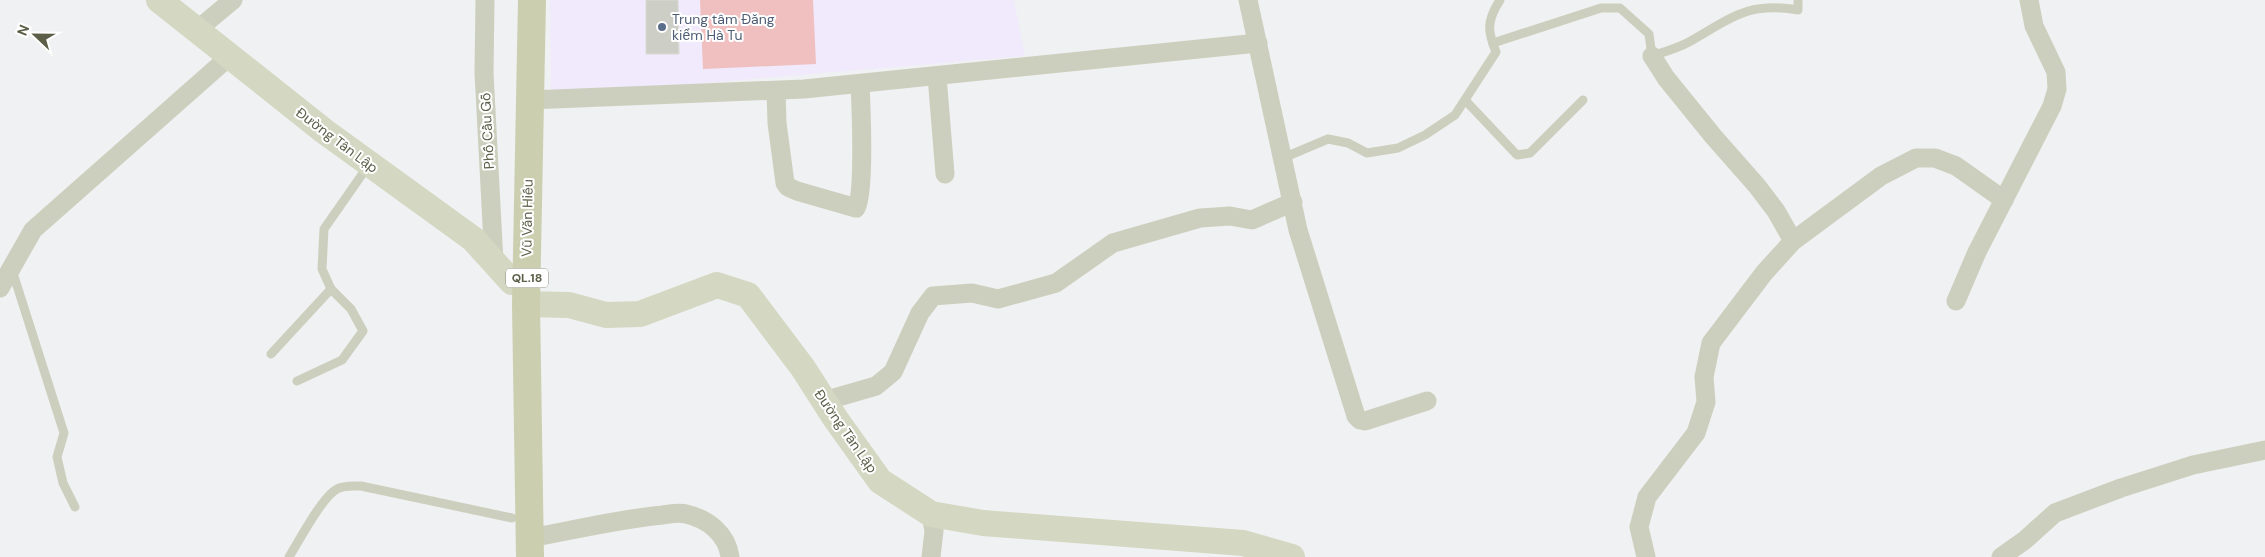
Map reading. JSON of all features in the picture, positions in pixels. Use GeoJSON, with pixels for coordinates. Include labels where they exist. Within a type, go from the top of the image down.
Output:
{"type":"FeatureCollection","features":[{"type":"Feature","properties":{"kind":"main road","name":"Vũ Văn Hiếu"},"geometry":{"type":"LineString","coordinates":[[514,0],[524,551]]}},
{"type":"Feature","properties":{"kind":"main road","name":"Vũ Văn Hiếu"},"geometry":{"type":"LineString","coordinates":[[524,551],[512,518],[519,293],[532,0]]}},
{"type":"Feature","properties":{"kind":"street","name":"Đường Tân Lập"},"geometry":{"type":"LineString","coordinates":[[160,0],[324,131],[473,239],[519,293],[606,315],[640,314],[717,286],[748,295],[803,368],[880,480],[931,514],[983,523],[1243,543],[1292,557]]}},
{"type":"Feature","properties":{"kind":"street"},"geometry":{"type":"LineString","coordinates":[[197,30],[233,0]]}},
{"type":"Feature","properties":{"kind":"street","name":"Phố Cầu Gỗ"},"geometry":{"type":"LineString","coordinates":[[485,0],[484,73],[494,262]]}},
{"type":"Feature","properties":{"kind":"street"},"geometry":{"type":"LineString","coordinates":[[1248,0],[1298,230],[1356,416],[1360,420],[1366,421],[1427,401]]}},
{"type":"Feature","properties":{"kind":"street"},"geometry":{"type":"LineString","coordinates":[[1956,301],[2004,200],[2052,106],[2057,89],[2056,72],[2034,26],[2029,0]]}},
{"type":"Feature","properties":{"kind":"street"},"geometry":{"type":"LineString","coordinates":[[529,100],[776,91],[1258,44]]}},
{"type":"Feature","properties":{"kind":"street"},"geometry":{"type":"LineString","coordinates":[[0,288],[12,270],[32,230],[230,56]]}},
{"type":"Feature","properties":{"kind":"street"},"geometry":{"type":"LineString","coordinates":[[1652,56],[1666,78],[1757,186],[1776,211],[1793,241]]}},
{"type":"Feature","properties":{"kind":"street"},"geometry":{"type":"LineString","coordinates":[[937,76],[945,174]]}},
{"type":"Feature","properties":{"kind":"street"},"geometry":{"type":"LineString","coordinates":[[776,91],[777,123],[785,182],[788,187],[856,208],[859,196],[862,138],[860,84]]}},
{"type":"Feature","properties":{"kind":"street"},"geometry":{"type":"LineString","coordinates":[[1646,557],[1639,527],[1647,497],[1696,433],[1706,402],[1704,377],[1711,343],[1764,273],[1793,241],[1881,176],[1916,158],[1935,158],[1956,166],[2004,200]]}},
{"type":"Feature","properties":{"kind":"street"},"geometry":{"type":"LineString","coordinates":[[824,401],[876,386],[893,372],[920,313],[933,296],[972,293],[998,299],[1056,283],[1113,243],[1200,218],[1230,216],[1252,220],[1293,202]]}},
{"type":"Feature","properties":{"kind":"street"},"geometry":{"type":"LineString","coordinates":[[2001,557],[2025,540],[2055,513],[2121,488],[2193,465],[2265,450]]}},
{"type":"Feature","properties":{"kind":"street"},"geometry":{"type":"LineString","coordinates":[[524,551],[650,516],[684,513],[701,519],[717,529],[729,551],[730,557]]}},
{"type":"Feature","properties":{"kind":"street"},"geometry":{"type":"LineString","coordinates":[[931,514],[934,531],[931,557]]}},
{"type":"Feature","properties":{"kind":"lane"},"geometry":{"type":"LineString","coordinates":[[1282,158],[1328,139],[1348,143],[1368,153],[1398,148],[1425,135],[1455,115],[1496,52],[1489,34],[1491,14],[1500,0]]}},
{"type":"Feature","properties":{"kind":"lane"},"geometry":{"type":"LineString","coordinates":[[1493,44],[1601,8],[1620,8],[1650,34],[1652,56],[1687,43],[1724,20],[1753,8],[1798,10],[1798,0]]}},
{"type":"Feature","properties":{"kind":"lane"},"geometry":{"type":"LineString","coordinates":[[1465,100],[1517,155],[1530,153],[1583,100]]}},
{"type":"Feature","properties":{"kind":"lane"},"geometry":{"type":"LineString","coordinates":[[297,381],[342,360],[363,331],[351,309],[331,289],[322,269],[324,230],[369,164]]}},
{"type":"Feature","properties":{"kind":"lane"},"geometry":{"type":"LineString","coordinates":[[12,270],[64,433],[57,457],[63,483],[75,507]]}},
{"type":"Feature","properties":{"kind":"lane"},"geometry":{"type":"LineString","coordinates":[[271,354],[331,289]]}},
{"type":"Feature","properties":{"kind":"lane"},"geometry":{"type":"LineString","coordinates":[[289,557],[326,499],[337,489],[349,485],[512,518]]}},
{"type":"Feature","properties":{"kind":"shaded area"},"geometry":{"type":"Polygon","coordinates":[[[550,0],[1014,0],[1025,56],[682,85],[551,91],[550,0]]]}},
{"type":"Feature","properties":{"kind":"shaded area"},"geometry":{"type":"Polygon","coordinates":[[[700,0],[813,0],[816,64],[703,69],[700,0]]]}},
{"type":"Feature","properties":{"kind":"building","name":"Trung tâm Đăng kiểm Hà Tu"},"geometry":{"type":"Polygon","coordinates":[[[646,0],[678,0],[679,54],[646,54],[646,0]]]}},
{"type":"Feature","properties":{"kind":"place","name":"Trung tâm Đăng kiểm Hà Tu"},"geometry":{"type":"Point","coordinates":[662,27]}}]}
